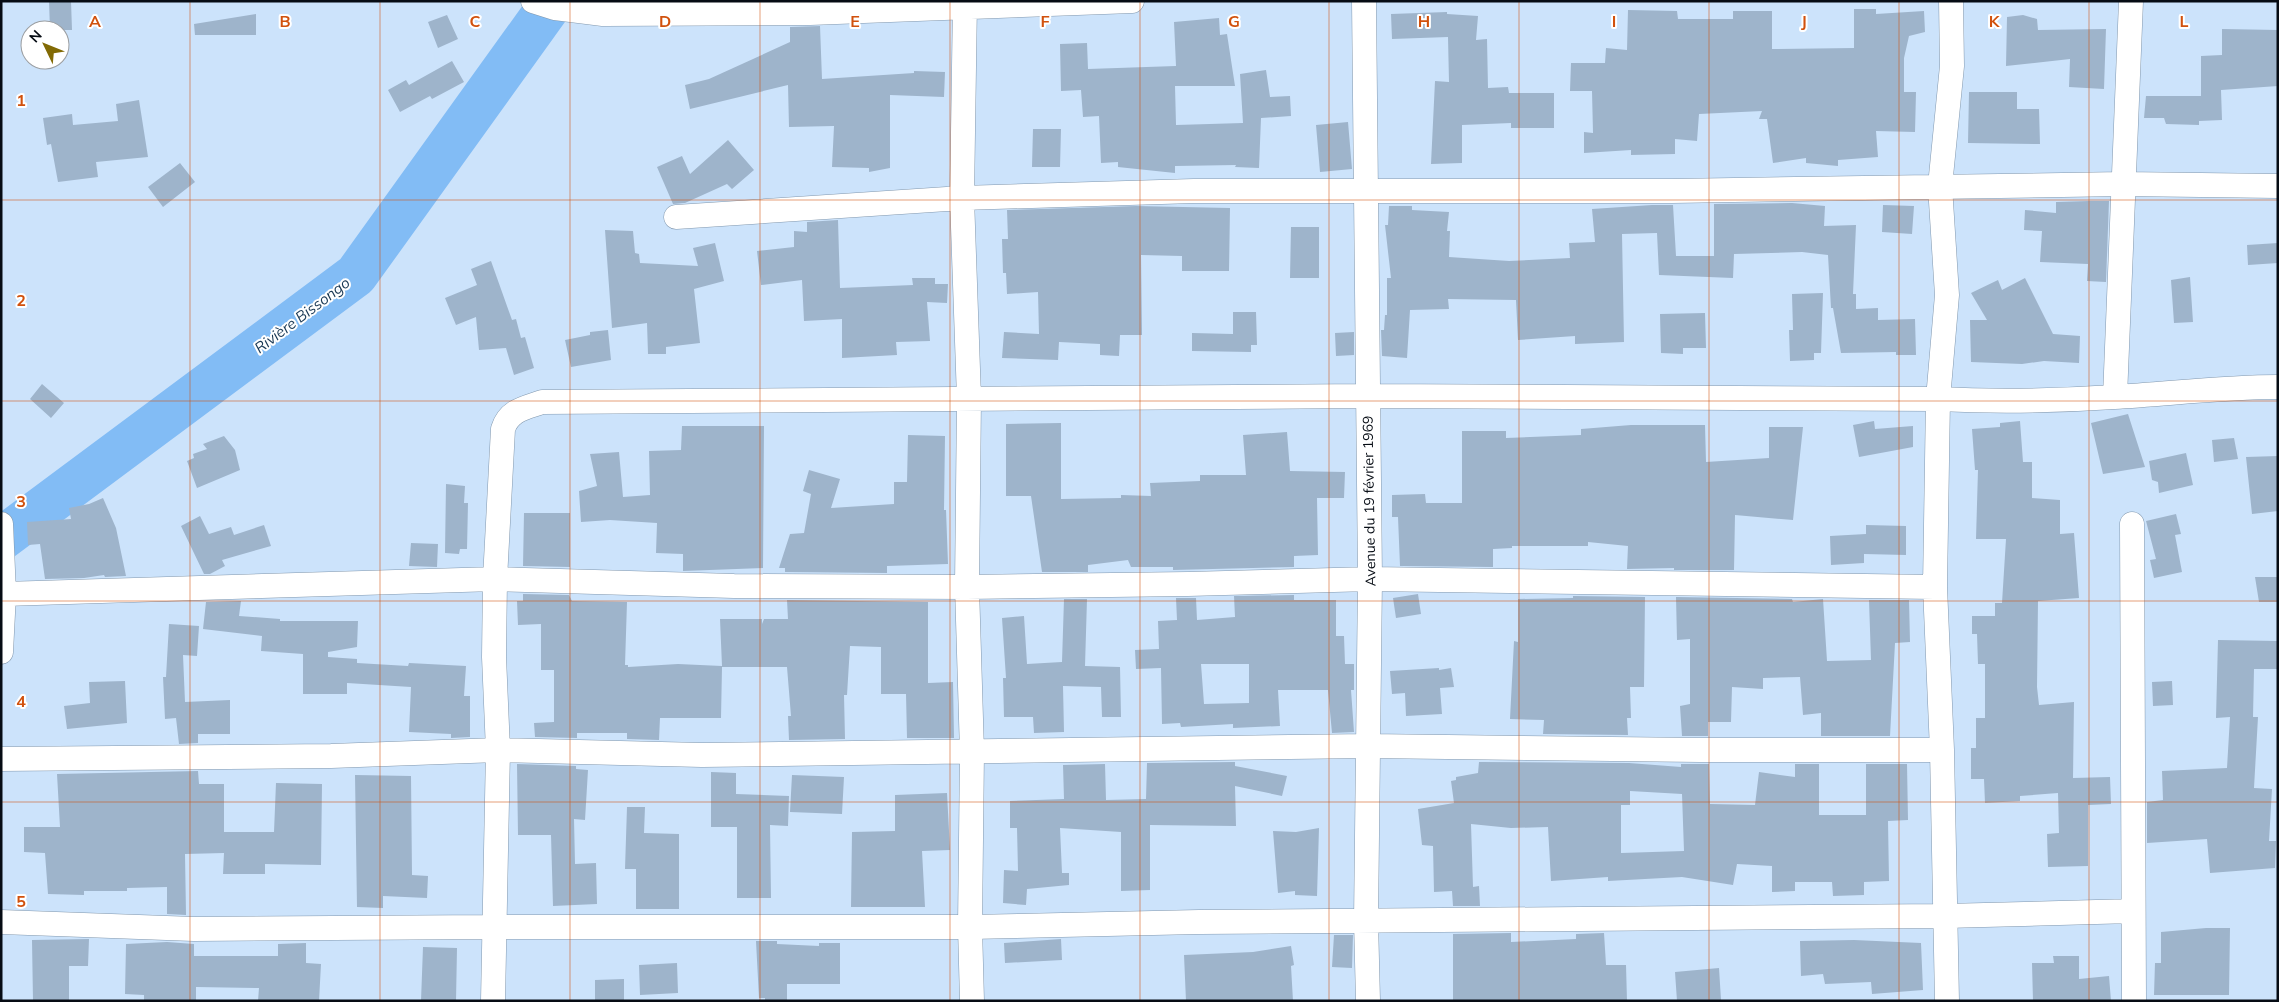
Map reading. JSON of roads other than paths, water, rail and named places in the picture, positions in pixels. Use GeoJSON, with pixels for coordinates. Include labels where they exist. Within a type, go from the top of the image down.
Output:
{"type":"FeatureCollection","features":[{"type":"Feature","properties":{"kind":"street"},"geometry":{"type":"LineString","coordinates":[[534,1],[554,8],[603,14],[810,13],[965,5],[1132,1]]}},
{"type":"Feature","properties":{"kind":"street","name":"Avenue du 19 février 1969"},"geometry":{"type":"LineString","coordinates":[[1364,1],[1370,579],[1366,921],[1368,1001]]}},
{"type":"Feature","properties":{"kind":"street"},"geometry":{"type":"LineString","coordinates":[[1946,1001],[1942,750],[1935,587],[1938,399],[1946,295],[1940,186],[1952,66],[1951,1]]}},
{"type":"Feature","properties":{"kind":"street"},"geometry":{"type":"LineString","coordinates":[[2115,397],[2131,1]]}},
{"type":"Feature","properties":{"kind":"street"},"geometry":{"type":"LineString","coordinates":[[965,5],[962,198],[969,398],[968,587],[972,752],[970,927],[972,1001]]}},
{"type":"Feature","properties":{"kind":"street"},"geometry":{"type":"LineString","coordinates":[[676,218],[962,198],[1194,192],[1367,190],[1672,191],[2123,184],[2278,186]]}},
{"type":"Feature","properties":{"kind":"street"},"geometry":{"type":"LineString","coordinates":[[493,1001],[498,750],[494,657],[495,579],[504,429],[507,418],[517,410],[542,402],[969,398],[1368,396],[1938,399],[2006,402],[2115,397],[2244,387],[2278,387]]}},
{"type":"Feature","properties":{"kind":"street"},"geometry":{"type":"LineString","coordinates":[[1,524],[4,594],[1,652]]}},
{"type":"Feature","properties":{"kind":"street"},"geometry":{"type":"LineString","coordinates":[[2132,524],[2134,1001]]}},
{"type":"Feature","properties":{"kind":"street"},"geometry":{"type":"LineString","coordinates":[[4,594],[495,579],[734,586],[968,587],[1370,579],[1935,587]]}},
{"type":"Feature","properties":{"kind":"street"},"geometry":{"type":"LineString","coordinates":[[1,759],[331,756],[498,750],[702,755],[1368,746],[1700,750],[1942,750]]}},
{"type":"Feature","properties":{"kind":"street"},"geometry":{"type":"LineString","coordinates":[[1,922],[194,929],[970,927],[1199,922],[1945,916],[2133,911]]}},
{"type":"Feature","properties":{"kind":"waterway","name":"Rivière Bissongo"},"geometry":{"type":"LineString","coordinates":[[1,539],[356,275],[553,1]]}}]}
